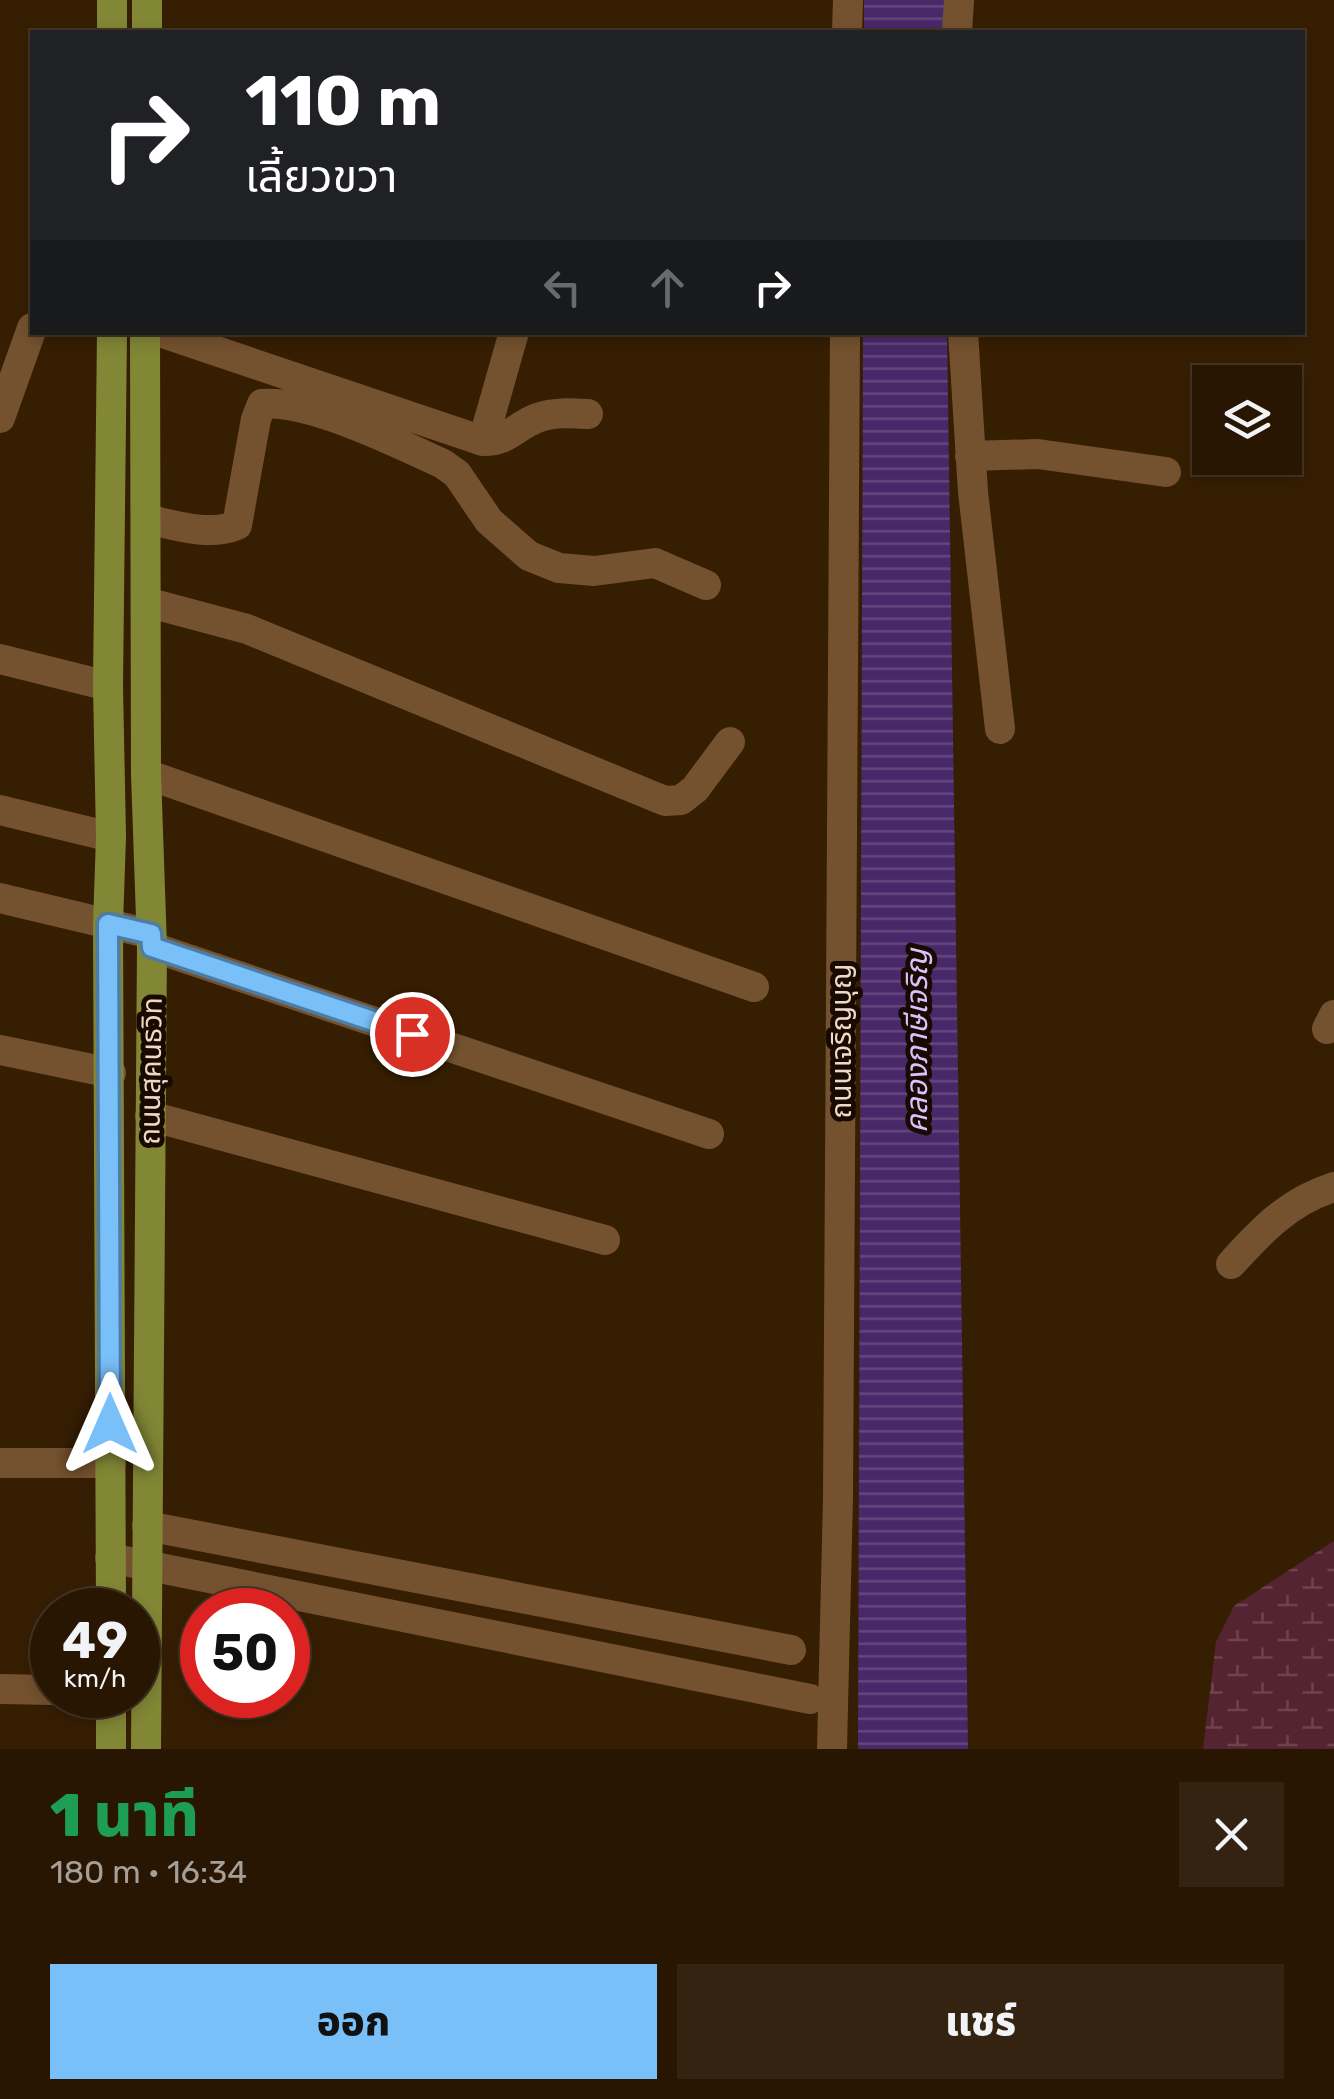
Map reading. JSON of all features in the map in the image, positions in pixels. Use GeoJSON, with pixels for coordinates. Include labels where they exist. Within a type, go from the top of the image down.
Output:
{"type":"FeatureCollection","features":[{"type":"Feature","properties":{"kind":"main road"},"geometry":{"type":"LineString","coordinates":[[112,0],[112,30]]}},
{"type":"Feature","properties":{"kind":"main road"},"geometry":{"type":"LineString","coordinates":[[146,30],[147,0]]}},
{"type":"Feature","properties":{"kind":"main road","name":"ถนนสุคนธวิท"},"geometry":{"type":"LineString","coordinates":[[110,1588],[108,686],[112,335]]}},
{"type":"Feature","properties":{"kind":"main road","name":"ถนนสุคนธวิท"},"geometry":{"type":"LineString","coordinates":[[145,335],[146,774],[152,940],[146,1749]]}},
{"type":"Feature","properties":{"kind":"main road"},"geometry":{"type":"LineString","coordinates":[[110,1749],[111,1718]]}},
{"type":"Feature","properties":{"kind":"street"},"geometry":{"type":"LineString","coordinates":[[847,30],[848,0]]}},
{"type":"Feature","properties":{"kind":"street"},"geometry":{"type":"LineString","coordinates":[[957,30],[959,0]]}},
{"type":"Feature","properties":{"kind":"street"},"geometry":{"type":"LineString","coordinates":[[0,418],[30,334]]}},
{"type":"Feature","properties":{"kind":"street"},"geometry":{"type":"LineString","coordinates":[[169,335],[483,441],[500,441],[548,415],[588,414]]}},
{"type":"Feature","properties":{"kind":"street"},"geometry":{"type":"LineString","coordinates":[[483,441],[513,335]]}},
{"type":"Feature","properties":{"kind":"street","name":"ถนนเจริญบุญ"},"geometry":{"type":"LineString","coordinates":[[832,1749],[838,1498],[846,335]]}},
{"type":"Feature","properties":{"kind":"street"},"geometry":{"type":"LineString","coordinates":[[963,335],[970,456],[1000,729]]}},
{"type":"Feature","properties":{"kind":"street"},"geometry":{"type":"LineString","coordinates":[[146,519],[198,529],[224,530],[237,525],[256,419],[262,404],[276,403],[338,420],[443,464],[457,474],[489,520],[530,556],[558,568],[594,570],[655,563],[706,585]]}},
{"type":"Feature","properties":{"kind":"street"},"geometry":{"type":"LineString","coordinates":[[970,456],[1038,454],[1166,472]]}},
{"type":"Feature","properties":{"kind":"street"},"geometry":{"type":"LineString","coordinates":[[146,602],[247,629],[664,801],[681,800],[695,788],[730,742]]}},
{"type":"Feature","properties":{"kind":"street"},"geometry":{"type":"LineString","coordinates":[[0,659],[108,686]]}},
{"type":"Feature","properties":{"kind":"street"},"geometry":{"type":"LineString","coordinates":[[146,774],[754,987]]}},
{"type":"Feature","properties":{"kind":"street"},"geometry":{"type":"LineString","coordinates":[[0,810],[111,837]]}},
{"type":"Feature","properties":{"kind":"street"},"geometry":{"type":"LineString","coordinates":[[0,898],[108,924],[709,1134]]}},
{"type":"Feature","properties":{"kind":"street"},"geometry":{"type":"LineString","coordinates":[[0,1050],[111,1073]]}},
{"type":"Feature","properties":{"kind":"street"},"geometry":{"type":"LineString","coordinates":[[150,1116],[605,1240]]}},
{"type":"Feature","properties":{"kind":"street"},"geometry":{"type":"LineString","coordinates":[[1230,1264],[1270,1222],[1297,1202],[1334,1186]]}},
{"type":"Feature","properties":{"kind":"street"},"geometry":{"type":"LineString","coordinates":[[0,1464],[110,1463]]}},
{"type":"Feature","properties":{"kind":"street"},"geometry":{"type":"LineString","coordinates":[[147,1526],[791,1650]]}},
{"type":"Feature","properties":{"kind":"street"},"geometry":{"type":"LineString","coordinates":[[110,1558],[810,1699]]}},
{"type":"Feature","properties":{"kind":"street"},"geometry":{"type":"LineString","coordinates":[[0,1689],[30,1690]]}},
{"type":"Feature","properties":{"kind":"green space"},"geometry":{"type":"Polygon","coordinates":[[[1334,1541],[1334,1749],[1203,1749],[1216,1642],[1234,1606],[1334,1541]]]}},
{"type":"Feature","properties":{"kind":"water"},"geometry":{"type":"Polygon","coordinates":[[[864,0],[951,0],[951,30],[864,30],[864,0]]]}},
{"type":"Feature","properties":{"kind":"water","name":"คลองภาษีเจริญ"},"geometry":{"type":"Polygon","coordinates":[[[863,335],[947,335],[968,1749],[858,1749],[863,335]]]}},
{"type":"Feature","properties":{"kind":"route"},"geometry":{"type":"LineString","coordinates":[[110,1424],[108,924],[151,934],[152,947],[412,1034]]}}]}
